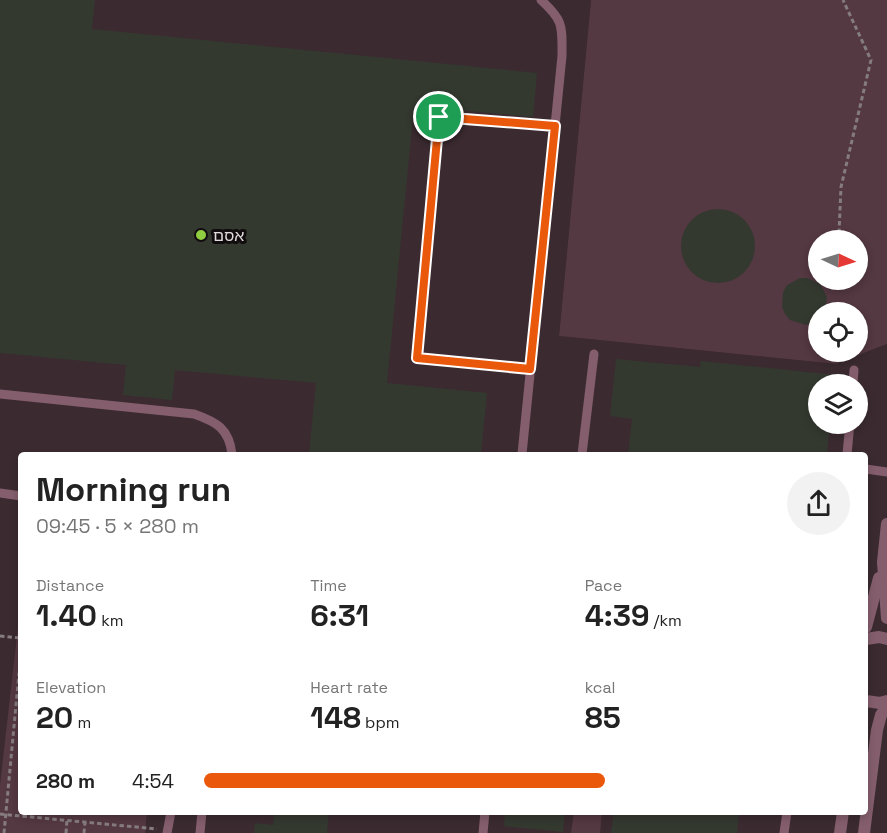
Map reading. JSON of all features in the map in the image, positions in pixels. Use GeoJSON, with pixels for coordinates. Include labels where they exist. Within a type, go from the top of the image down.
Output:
{"type":"FeatureCollection","features":[{"type":"Feature","properties":{"kind":"street"},"geometry":{"type":"LineString","coordinates":[[868,619],[883,562],[887,524]]}},
{"type":"Feature","properties":{"kind":"street"},"geometry":{"type":"LineString","coordinates":[[883,562],[887,618]]}},
{"type":"Feature","properties":{"kind":"street"},"geometry":{"type":"LineString","coordinates":[[868,639],[879,637],[887,639]]}},
{"type":"Feature","properties":{"kind":"street"},"geometry":{"type":"LineString","coordinates":[[868,701],[880,703],[887,701]]}},
{"type":"Feature","properties":{"kind":"street"},"geometry":{"type":"LineString","coordinates":[[868,801],[877,730],[881,715],[887,706]]}},
{"type":"Feature","properties":{"kind":"street"},"geometry":{"type":"LineString","coordinates":[[840,833],[843,815]]}},
{"type":"Feature","properties":{"kind":"street"},"geometry":{"type":"LineString","coordinates":[[864,833],[866,815]]}},
{"type":"Feature","properties":{"kind":"lane"},"geometry":{"type":"LineString","coordinates":[[522,452],[562,56],[562,31],[556,14],[541,0]]}},
{"type":"Feature","properties":{"kind":"lane"},"geometry":{"type":"LineString","coordinates":[[530,369],[417,358],[439,117],[555,126]]}},
{"type":"Feature","properties":{"kind":"lane"},"geometry":{"type":"LineString","coordinates":[[582,452],[594,354]]}},
{"type":"Feature","properties":{"kind":"lane"},"geometry":{"type":"LineString","coordinates":[[854,370],[854,374]]}},
{"type":"Feature","properties":{"kind":"lane"},"geometry":{"type":"LineString","coordinates":[[0,394],[194,414],[212,420],[225,431],[231,452]]}},
{"type":"Feature","properties":{"kind":"lane"},"geometry":{"type":"LineString","coordinates":[[847,452],[849,434]]}},
{"type":"Feature","properties":{"kind":"lane"},"geometry":{"type":"LineString","coordinates":[[868,469],[887,472]]}},
{"type":"Feature","properties":{"kind":"lane"},"geometry":{"type":"LineString","coordinates":[[0,494],[18,495]]}},
{"type":"Feature","properties":{"kind":"lane"},"geometry":{"type":"LineString","coordinates":[[167,831],[170,815]]}},
{"type":"Feature","properties":{"kind":"lane"},"geometry":{"type":"LineString","coordinates":[[200,833],[202,815]]}},
{"type":"Feature","properties":{"kind":"lane"},"geometry":{"type":"LineString","coordinates":[[483,833],[485,815]]}},
{"type":"Feature","properties":{"kind":"lane"},"geometry":{"type":"LineString","coordinates":[[784,833],[787,815]]}},
{"type":"Feature","properties":{"kind":"path"},"geometry":{"type":"LineString","coordinates":[[839,230],[841,187],[872,60],[843,0]]}},
{"type":"Feature","properties":{"kind":"path"},"geometry":{"type":"LineString","coordinates":[[0,636],[18,638]]}},
{"type":"Feature","properties":{"kind":"path"},"geometry":{"type":"LineString","coordinates":[[4,833],[18,685]]}},
{"type":"Feature","properties":{"kind":"path"},"geometry":{"type":"LineString","coordinates":[[0,814],[167,831]]}},
{"type":"Feature","properties":{"kind":"path"},"geometry":{"type":"LineString","coordinates":[[66,833],[67,820]]}},
{"type":"Feature","properties":{"kind":"path"},"geometry":{"type":"LineString","coordinates":[[84,833],[86,822]]}},
{"type":"Feature","properties":{"kind":"shaded area"},"geometry":{"type":"Polygon","coordinates":[[[0,0],[591,0],[559,336],[836,364],[868,362],[868,351],[887,344],[887,833],[0,833],[0,0]]]}},
{"type":"Feature","properties":{"kind":"shaded area"},"geometry":{"type":"Polygon","coordinates":[[[591,0],[887,0],[887,344],[868,351],[868,302],[808,302],[808,361],[559,336],[591,0]]]}},
{"type":"Feature","properties":{"kind":"shaded area"},"geometry":{"type":"Polygon","coordinates":[[[816,362],[841,362],[836,364],[816,362]]]}},
{"type":"Feature","properties":{"kind":"shaded area"},"geometry":{"type":"Polygon","coordinates":[[[18,627],[18,815],[147,815],[145,833],[0,833],[0,785],[18,627]]]}},
{"type":"Feature","properties":{"kind":"shaded area"},"geometry":{"type":"Polygon","coordinates":[[[574,815],[602,815],[600,833],[571,833],[574,815]]]}},
{"type":"Feature","properties":{"kind":"building","name":"אסם"},"geometry":{"type":"Polygon","coordinates":[[[0,0],[95,0],[92,29],[537,73],[533,117],[414,106],[387,383],[487,393],[481,452],[309,452],[316,383],[175,370],[172,400],[123,395],[126,365],[0,353],[0,0]]]}},
{"type":"Feature","properties":{"kind":"building"},"geometry":{"type":"Polygon","coordinates":[[[725,209],[745,219],[753,232],[755,246],[753,260],[745,273],[732,281],[711,283],[691,273],[683,260],[681,239],[691,219],[704,211],[725,209]]]}},
{"type":"Feature","properties":{"kind":"building"},"geometry":{"type":"Polygon","coordinates":[[[800,278],[807,278],[808,290],[823,290],[827,297],[826,302],[808,302],[808,324],[790,320],[785,314],[782,307],[783,292],[787,285],[800,278]]]}},
{"type":"Feature","properties":{"kind":"building"},"geometry":{"type":"Polygon","coordinates":[[[616,359],[700,367],[701,361],[825,374],[808,374],[808,434],[829,434],[827,452],[628,452],[632,419],[610,416],[616,359]]]}},
{"type":"Feature","properties":{"kind":"building"},"geometry":{"type":"Polygon","coordinates":[[[274,815],[329,815],[327,833],[254,833],[255,823],[273,825],[274,815]]]}},
{"type":"Feature","properties":{"kind":"building"},"geometry":{"type":"Polygon","coordinates":[[[505,815],[565,815],[563,832],[504,826],[505,815]]]}},
{"type":"Feature","properties":{"kind":"building"},"geometry":{"type":"Polygon","coordinates":[[[614,815],[739,815],[737,833],[611,833],[614,815]]]}},
{"type":"Feature","properties":{"kind":"place","name":"אסם"},"geometry":{"type":"Point","coordinates":[201,235]}},
{"type":"Feature","properties":{"kind":"route"},"geometry":{"type":"LineString","coordinates":[[439,117],[555,126],[530,369],[417,358],[439,117]]}}]}
